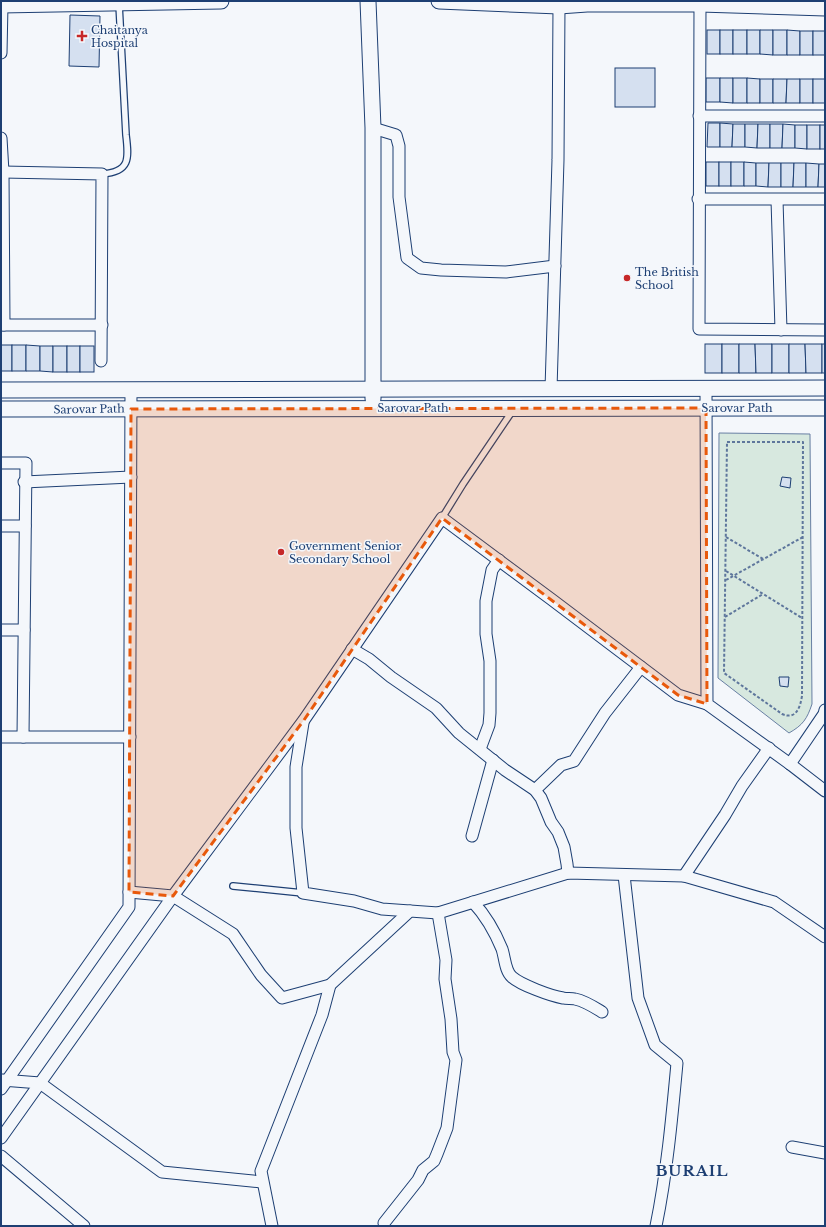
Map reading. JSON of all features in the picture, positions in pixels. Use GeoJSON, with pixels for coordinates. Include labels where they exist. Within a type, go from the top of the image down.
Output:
{"type":"FeatureCollection","features":[{"type":"Feature","properties":{"kind":"main road"},"geometry":{"type":"LineString","coordinates":[[2,5],[221,1]]}},
{"type":"Feature","properties":{"kind":"main road"},"geometry":{"type":"LineString","coordinates":[[368,1],[373,128],[373,408]]}},
{"type":"Feature","properties":{"kind":"main road"},"geometry":{"type":"LineString","coordinates":[[439,1],[559,6],[587,3],[700,4],[825,8]]}},
{"type":"Feature","properties":{"kind":"main road","name":"Sarovar Path"},"geometry":{"type":"LineString","coordinates":[[1,390],[825,388]]}},
{"type":"Feature","properties":{"kind":"main road","name":"Sarovar Path"},"geometry":{"type":"LineString","coordinates":[[1,409],[825,408]]}},
{"type":"Feature","properties":{"kind":"street"},"geometry":{"type":"LineString","coordinates":[[700,4],[698,199],[699,329],[825,330]]}},
{"type":"Feature","properties":{"kind":"street"},"geometry":{"type":"LineString","coordinates":[[1,53],[2,5]]}},
{"type":"Feature","properties":{"kind":"street"},"geometry":{"type":"LineString","coordinates":[[551,389],[558,160],[559,6]]}},
{"type":"Feature","properties":{"kind":"street"},"geometry":{"type":"LineString","coordinates":[[699,116],[825,116]]}},
{"type":"Feature","properties":{"kind":"street"},"geometry":{"type":"LineString","coordinates":[[373,128],[396,134],[399,146],[399,197],[407,258],[422,268],[441,270],[506,272],[555,266]]}},
{"type":"Feature","properties":{"kind":"street"},"geometry":{"type":"LineString","coordinates":[[1,138],[3,172],[2,325],[102,325]]}},
{"type":"Feature","properties":{"kind":"street"},"geometry":{"type":"LineString","coordinates":[[3,172],[102,174],[101,361]]}},
{"type":"Feature","properties":{"kind":"street"},"geometry":{"type":"LineString","coordinates":[[698,199],[825,200]]}},
{"type":"Feature","properties":{"kind":"street"},"geometry":{"type":"LineString","coordinates":[[777,200],[781,330]]}},
{"type":"Feature","properties":{"kind":"street"},"geometry":{"type":"LineString","coordinates":[[706,389],[708,704]]}},
{"type":"Feature","properties":{"kind":"street"},"geometry":{"type":"LineString","coordinates":[[1,1090],[4,1080],[129,907],[131,390]]}},
{"type":"Feature","properties":{"kind":"street"},"geometry":{"type":"LineString","coordinates":[[1,464],[26,463],[24,482],[23,737]]}},
{"type":"Feature","properties":{"kind":"street"},"geometry":{"type":"LineString","coordinates":[[24,482],[131,477]]}},
{"type":"Feature","properties":{"kind":"street"},"geometry":{"type":"LineString","coordinates":[[1,1138],[173,896],[304,720],[442,518],[678,695],[708,704],[825,791]]}},
{"type":"Feature","properties":{"kind":"street"},"geometry":{"type":"LineString","coordinates":[[1,526],[25,526]]}},
{"type":"Feature","properties":{"kind":"street"},"geometry":{"type":"LineString","coordinates":[[480,749],[489,725],[490,713],[490,661],[486,634],[486,601],[492,570],[499,560]]}},
{"type":"Feature","properties":{"kind":"street"},"geometry":{"type":"LineString","coordinates":[[1,630],[24,630]]}},
{"type":"Feature","properties":{"kind":"street"},"geometry":{"type":"LineString","coordinates":[[352,649],[369,659],[391,677],[436,708],[460,733],[493,760],[535,790],[541,798],[564,847],[568,864],[568,873]]}},
{"type":"Feature","properties":{"kind":"street"},"geometry":{"type":"LineString","coordinates":[[535,790],[561,765],[574,761],[605,713],[641,667]]}},
{"type":"Feature","properties":{"kind":"street"},"geometry":{"type":"LineString","coordinates":[[790,764],[825,713]]}},
{"type":"Feature","properties":{"kind":"street"},"geometry":{"type":"LineString","coordinates":[[304,720],[296,766],[296,828],[303,893],[354,902],[382,909],[438,913],[568,873],[684,876],[774,902],[825,937]]}},
{"type":"Feature","properties":{"kind":"street"},"geometry":{"type":"LineString","coordinates":[[1,736],[130,737]]}},
{"type":"Feature","properties":{"kind":"street"},"geometry":{"type":"LineString","coordinates":[[684,876],[742,786],[769,748]]}},
{"type":"Feature","properties":{"kind":"street"},"geometry":{"type":"LineString","coordinates":[[472,836],[493,760]]}},
{"type":"Feature","properties":{"kind":"street"},"geometry":{"type":"LineString","coordinates":[[624,875],[638,998],[655,1045],[676,1063],[672,1128],[656,1226]]}},
{"type":"Feature","properties":{"kind":"street"},"geometry":{"type":"LineString","coordinates":[[129,892],[173,896],[233,934],[261,975],[282,998],[330,984],[410,911]]}},
{"type":"Feature","properties":{"kind":"street"},"geometry":{"type":"LineString","coordinates":[[474,902],[492,928],[502,950],[511,977],[522,984],[543,993],[563,998],[574,998],[587,1003],[602,1012]]}},
{"type":"Feature","properties":{"kind":"street"},"geometry":{"type":"LineString","coordinates":[[384,1223],[418,1180],[423,1170],[434,1161],[447,1128],[456,1060],[453,1052],[451,1019],[445,979],[446,960],[438,913]]}},
{"type":"Feature","properties":{"kind":"street"},"geometry":{"type":"LineString","coordinates":[[272,1226],[261,1171],[322,1015],[330,984]]}},
{"type":"Feature","properties":{"kind":"street"},"geometry":{"type":"LineString","coordinates":[[4,1080],[40,1084],[162,1172],[262,1182]]}},
{"type":"Feature","properties":{"kind":"street"},"geometry":{"type":"LineString","coordinates":[[792,1147],[825,1153]]}},
{"type":"Feature","properties":{"kind":"street"},"geometry":{"type":"LineString","coordinates":[[1,1156],[84,1226]]}},
{"type":"Feature","properties":{"kind":"lane"},"geometry":{"type":"LineString","coordinates":[[102,174],[120,170],[127,163],[128,149],[119,2]]}},
{"type":"Feature","properties":{"kind":"lane"},"geometry":{"type":"LineString","coordinates":[[442,518],[514,408]]}},
{"type":"Feature","properties":{"kind":"lane"},"geometry":{"type":"LineString","coordinates":[[233,886],[303,893]]}},
{"type":"Feature","properties":{"kind":"path"},"geometry":{"type":"LineString","coordinates":[[727,442],[803,442],[803,537],[802,696],[800,706],[795,713],[787,716],[724,673],[727,442]]}},
{"type":"Feature","properties":{"kind":"path"},"geometry":{"type":"LineString","coordinates":[[726,537],[763,560]]}},
{"type":"Feature","properties":{"kind":"path"},"geometry":{"type":"LineString","coordinates":[[726,580],[803,537]]}},
{"type":"Feature","properties":{"kind":"path"},"geometry":{"type":"LineString","coordinates":[[726,571],[802,618]]}},
{"type":"Feature","properties":{"kind":"path"},"geometry":{"type":"LineString","coordinates":[[725,617],[763,594]]}},
{"type":"Feature","properties":{"kind":"highlighted area"},"geometry":{"type":"Polygon","coordinates":[[[706,408],[707,704],[678,695],[442,518],[304,720],[173,896],[129,892],[131,409],[706,408]]]}},
{"type":"Feature","properties":{"kind":"shaded area"},"geometry":{"type":"Polygon","coordinates":[[[719,433],[810,434],[812,704],[804,721],[789,733],[718,678],[719,433]]]}},
{"type":"Feature","properties":{"kind":"building"},"geometry":{"type":"Polygon","coordinates":[[[70,15],[100,16],[99,67],[69,66],[70,15]]]}},
{"type":"Feature","properties":{"kind":"building"},"geometry":{"type":"Polygon","coordinates":[[[707,30],[720,30],[720,54],[707,54],[707,30]]]}},
{"type":"Feature","properties":{"kind":"building"},"geometry":{"type":"Polygon","coordinates":[[[720,30],[733,30],[733,54],[720,54],[720,30]]]}},
{"type":"Feature","properties":{"kind":"building"},"geometry":{"type":"Polygon","coordinates":[[[733,30],[747,30],[747,54],[733,54],[733,30]]]}},
{"type":"Feature","properties":{"kind":"building"},"geometry":{"type":"Polygon","coordinates":[[[747,30],[760,30],[760,54],[747,54],[747,30]]]}},
{"type":"Feature","properties":{"kind":"building"},"geometry":{"type":"Polygon","coordinates":[[[760,30],[773,30],[773,55],[760,54],[760,30]]]}},
{"type":"Feature","properties":{"kind":"building"},"geometry":{"type":"Polygon","coordinates":[[[773,30],[787,30],[787,55],[773,55],[773,30]]]}},
{"type":"Feature","properties":{"kind":"building"},"geometry":{"type":"Polygon","coordinates":[[[787,30],[800,31],[800,55],[787,55],[787,30]]]}},
{"type":"Feature","properties":{"kind":"building"},"geometry":{"type":"Polygon","coordinates":[[[800,31],[813,31],[813,55],[800,55],[800,31]]]}},
{"type":"Feature","properties":{"kind":"building"},"geometry":{"type":"Polygon","coordinates":[[[813,31],[825,31],[825,55],[813,55],[813,31]]]}},
{"type":"Feature","properties":{"kind":"building"},"geometry":{"type":"Polygon","coordinates":[[[615,68],[655,68],[655,107],[615,107],[615,68]]]}},
{"type":"Feature","properties":{"kind":"building"},"geometry":{"type":"Polygon","coordinates":[[[706,78],[720,78],[720,102],[706,102],[706,78]]]}},
{"type":"Feature","properties":{"kind":"building"},"geometry":{"type":"Polygon","coordinates":[[[720,78],[733,78],[733,103],[720,102],[720,78]]]}},
{"type":"Feature","properties":{"kind":"building"},"geometry":{"type":"Polygon","coordinates":[[[733,78],[747,78],[747,103],[733,103],[733,78]]]}},
{"type":"Feature","properties":{"kind":"building"},"geometry":{"type":"Polygon","coordinates":[[[747,78],[760,79],[760,103],[747,103],[747,78]]]}},
{"type":"Feature","properties":{"kind":"building"},"geometry":{"type":"Polygon","coordinates":[[[760,79],[773,79],[773,103],[760,103],[760,79]]]}},
{"type":"Feature","properties":{"kind":"building"},"geometry":{"type":"Polygon","coordinates":[[[773,79],[787,79],[786,103],[773,103],[773,79]]]}},
{"type":"Feature","properties":{"kind":"building"},"geometry":{"type":"Polygon","coordinates":[[[787,79],[800,79],[800,103],[786,103],[787,79]]]}},
{"type":"Feature","properties":{"kind":"building"},"geometry":{"type":"Polygon","coordinates":[[[800,79],[813,79],[813,103],[800,103],[800,79]]]}},
{"type":"Feature","properties":{"kind":"building"},"geometry":{"type":"Polygon","coordinates":[[[813,79],[825,79],[825,103],[813,103],[813,79]]]}},
{"type":"Feature","properties":{"kind":"building"},"geometry":{"type":"Polygon","coordinates":[[[708,123],[720,123],[720,147],[707,147],[708,123]]]}},
{"type":"Feature","properties":{"kind":"building"},"geometry":{"type":"Polygon","coordinates":[[[720,123],[733,124],[732,147],[720,147],[720,123]]]}},
{"type":"Feature","properties":{"kind":"building"},"geometry":{"type":"Polygon","coordinates":[[[733,124],[745,124],[745,147],[732,147],[733,124]]]}},
{"type":"Feature","properties":{"kind":"building"},"geometry":{"type":"Polygon","coordinates":[[[745,124],[758,124],[757,148],[745,147],[745,124]]]}},
{"type":"Feature","properties":{"kind":"building"},"geometry":{"type":"Polygon","coordinates":[[[758,124],[770,124],[770,148],[757,148],[758,124]]]}},
{"type":"Feature","properties":{"kind":"building"},"geometry":{"type":"Polygon","coordinates":[[[770,124],[783,124],[782,148],[770,148],[770,124]]]}},
{"type":"Feature","properties":{"kind":"building"},"geometry":{"type":"Polygon","coordinates":[[[783,124],[795,125],[795,148],[782,148],[783,124]]]}},
{"type":"Feature","properties":{"kind":"building"},"geometry":{"type":"Polygon","coordinates":[[[795,125],[807,125],[807,149],[795,148],[795,125]]]}},
{"type":"Feature","properties":{"kind":"building"},"geometry":{"type":"Polygon","coordinates":[[[807,125],[820,125],[820,149],[807,149],[807,125]]]}},
{"type":"Feature","properties":{"kind":"building"},"geometry":{"type":"Polygon","coordinates":[[[820,125],[825,125],[825,149],[820,149],[820,125]]]}},
{"type":"Feature","properties":{"kind":"building"},"geometry":{"type":"Polygon","coordinates":[[[706,162],[719,162],[719,186],[706,186],[706,162]]]}},
{"type":"Feature","properties":{"kind":"building"},"geometry":{"type":"Polygon","coordinates":[[[719,162],[731,162],[731,186],[719,186],[719,162]]]}},
{"type":"Feature","properties":{"kind":"building"},"geometry":{"type":"Polygon","coordinates":[[[731,162],[744,162],[744,186],[731,186],[731,162]]]}},
{"type":"Feature","properties":{"kind":"building"},"geometry":{"type":"Polygon","coordinates":[[[744,162],[756,163],[756,186],[744,186],[744,162]]]}},
{"type":"Feature","properties":{"kind":"building"},"geometry":{"type":"Polygon","coordinates":[[[756,163],[769,163],[768,187],[756,186],[756,163]]]}},
{"type":"Feature","properties":{"kind":"building"},"geometry":{"type":"Polygon","coordinates":[[[769,163],[781,163],[781,187],[768,187],[769,163]]]}},
{"type":"Feature","properties":{"kind":"building"},"geometry":{"type":"Polygon","coordinates":[[[781,163],[794,163],[793,187],[781,187],[781,163]]]}},
{"type":"Feature","properties":{"kind":"building"},"geometry":{"type":"Polygon","coordinates":[[[794,163],[806,163],[806,187],[793,187],[794,163]]]}},
{"type":"Feature","properties":{"kind":"building"},"geometry":{"type":"Polygon","coordinates":[[[806,163],[819,164],[818,187],[806,187],[806,163]]]}},
{"type":"Feature","properties":{"kind":"building"},"geometry":{"type":"Polygon","coordinates":[[[819,164],[825,164],[825,187],[818,187],[819,164]]]}},
{"type":"Feature","properties":{"kind":"building"},"geometry":{"type":"Polygon","coordinates":[[[705,344],[722,344],[722,373],[705,373],[705,344]]]}},
{"type":"Feature","properties":{"kind":"building"},"geometry":{"type":"Polygon","coordinates":[[[722,344],[739,344],[739,373],[722,373],[722,344]]]}},
{"type":"Feature","properties":{"kind":"building"},"geometry":{"type":"Polygon","coordinates":[[[739,344],[755,344],[756,373],[739,373],[739,344]]]}},
{"type":"Feature","properties":{"kind":"building"},"geometry":{"type":"Polygon","coordinates":[[[755,344],[772,344],[772,373],[756,373],[755,344]]]}},
{"type":"Feature","properties":{"kind":"building"},"geometry":{"type":"Polygon","coordinates":[[[772,344],[789,344],[789,373],[772,373],[772,344]]]}},
{"type":"Feature","properties":{"kind":"building"},"geometry":{"type":"Polygon","coordinates":[[[789,344],[805,344],[806,373],[789,373],[789,344]]]}},
{"type":"Feature","properties":{"kind":"building"},"geometry":{"type":"Polygon","coordinates":[[[805,344],[822,344],[822,373],[806,373],[805,344]]]}},
{"type":"Feature","properties":{"kind":"building"},"geometry":{"type":"Polygon","coordinates":[[[822,344],[825,344],[825,373],[822,373],[822,344]]]}},
{"type":"Feature","properties":{"kind":"building"},"geometry":{"type":"Polygon","coordinates":[[[1,345],[12,345],[12,371],[1,371],[1,345]]]}},
{"type":"Feature","properties":{"kind":"building"},"geometry":{"type":"Polygon","coordinates":[[[12,345],[26,345],[26,371],[12,371],[12,345]]]}},
{"type":"Feature","properties":{"kind":"building"},"geometry":{"type":"Polygon","coordinates":[[[26,345],[40,346],[40,371],[26,371],[26,345]]]}},
{"type":"Feature","properties":{"kind":"building"},"geometry":{"type":"Polygon","coordinates":[[[40,346],[53,346],[53,372],[40,371],[40,346]]]}},
{"type":"Feature","properties":{"kind":"building"},"geometry":{"type":"Polygon","coordinates":[[[53,346],[67,346],[67,372],[53,372],[53,346]]]}},
{"type":"Feature","properties":{"kind":"building"},"geometry":{"type":"Polygon","coordinates":[[[67,346],[80,346],[80,372],[67,372],[67,346]]]}},
{"type":"Feature","properties":{"kind":"building"},"geometry":{"type":"Polygon","coordinates":[[[80,346],[94,346],[94,372],[80,372],[80,346]]]}},
{"type":"Feature","properties":{"kind":"building"},"geometry":{"type":"Polygon","coordinates":[[[782,477],[791,478],[790,488],[780,486],[782,477]]]}},
{"type":"Feature","properties":{"kind":"building"},"geometry":{"type":"Polygon","coordinates":[[[779,677],[789,677],[788,687],[780,686],[779,677]]]}},
{"type":"Feature","properties":{"kind":"place","name":"Chaitanya Hospital"},"geometry":{"type":"Point","coordinates":[82,36]}},
{"type":"Feature","properties":{"kind":"place","name":"The British School"},"geometry":{"type":"Point","coordinates":[627,278]}},
{"type":"Feature","properties":{"kind":"place","name":"Government Senior Secondary School"},"geometry":{"type":"Point","coordinates":[281,552]}},
{"type":"Feature","properties":{"kind":"district","name":"BURAIL"},"geometry":{"type":"Point","coordinates":[692,1171]}}]}
